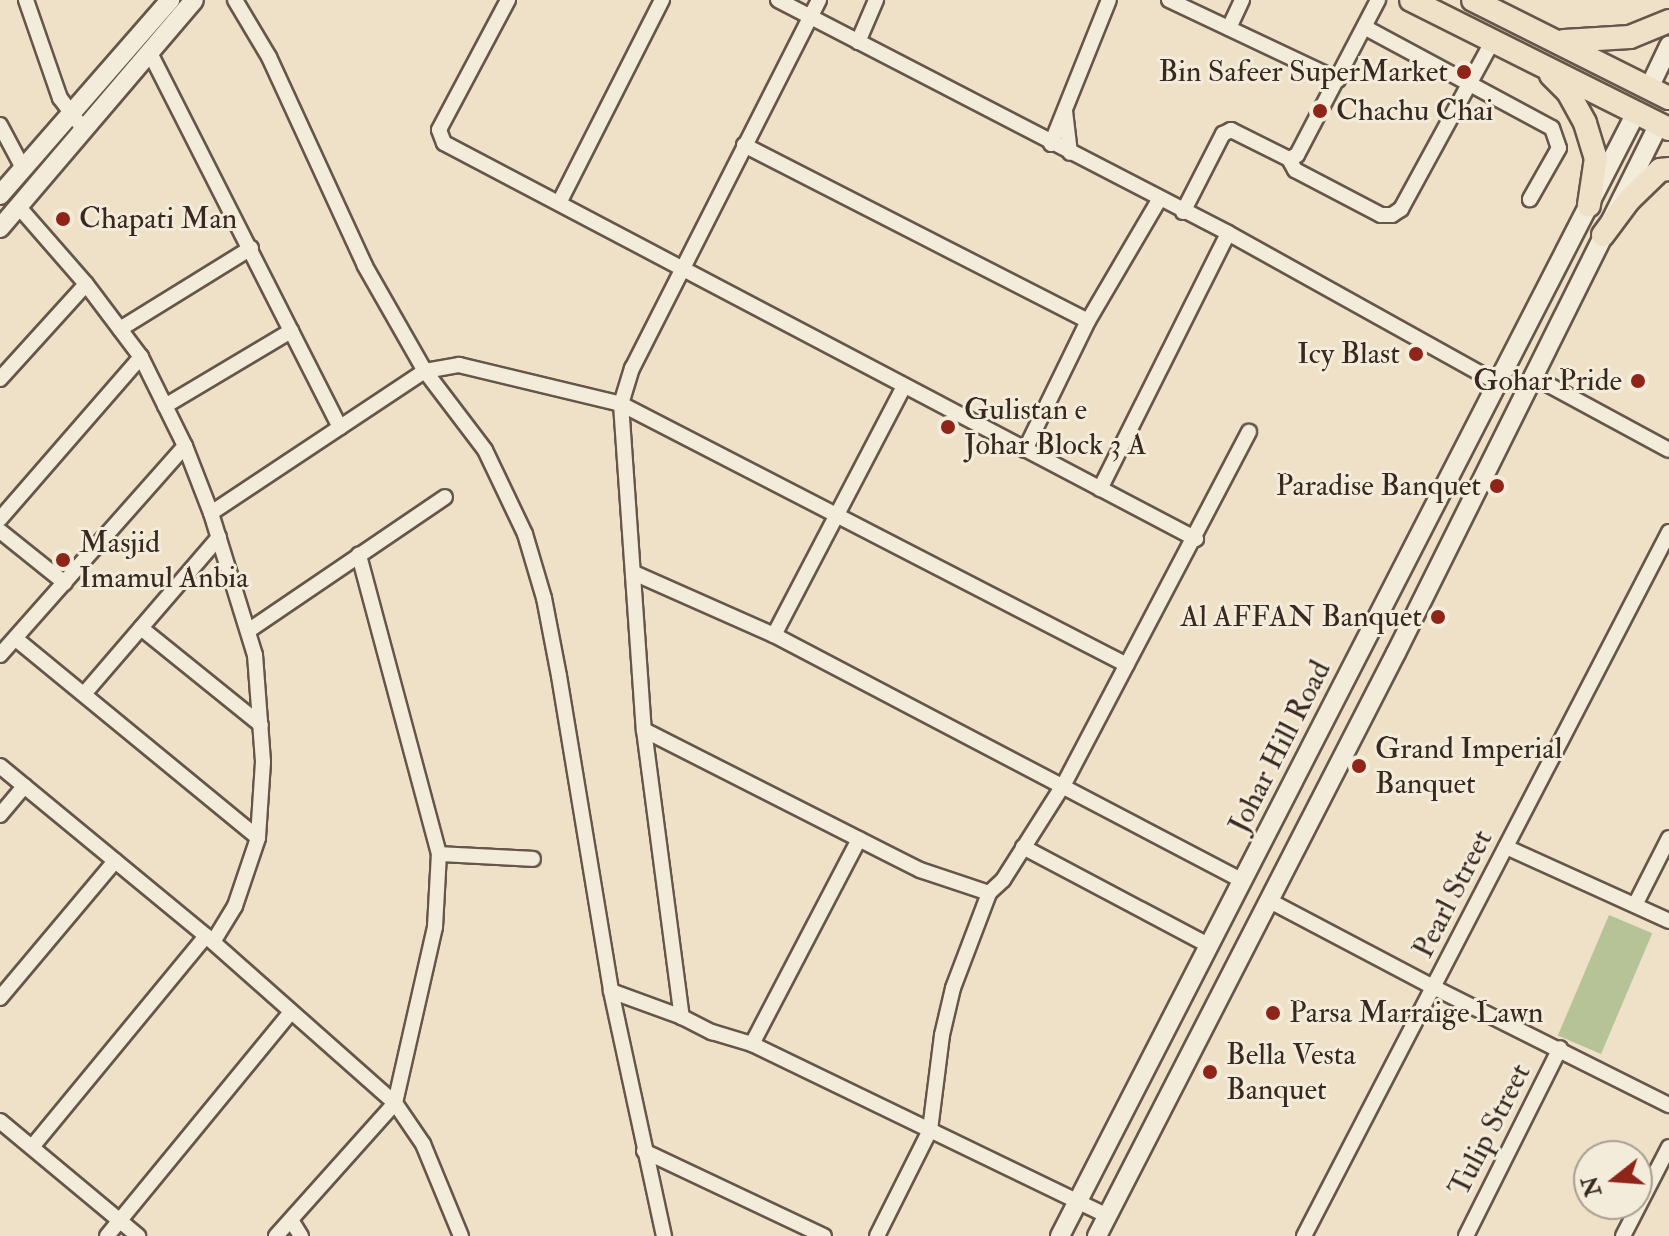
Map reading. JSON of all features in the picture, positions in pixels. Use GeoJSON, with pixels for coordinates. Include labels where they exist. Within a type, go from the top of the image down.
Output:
{"type":"FeatureCollection","features":[{"type":"Feature","properties":{"kind":"main road"},"geometry":{"type":"LineString","coordinates":[[1411,0],[1664,127]]}},
{"type":"Feature","properties":{"kind":"main road"},"geometry":{"type":"LineString","coordinates":[[1482,2],[1669,98]]}},
{"type":"Feature","properties":{"kind":"main road"},"geometry":{"type":"LineString","coordinates":[[1555,41],[1592,42],[1630,37],[1669,21]]}},
{"type":"Feature","properties":{"kind":"main road"},"geometry":{"type":"LineString","coordinates":[[1542,65],[1568,92],[1585,123],[1596,158],[1589,205]]}},
{"type":"Feature","properties":{"kind":"main road"},"geometry":{"type":"LineString","coordinates":[[1603,235],[1629,200],[1660,170],[1669,169]]}},
{"type":"Feature","properties":{"kind":"street"},"geometry":{"type":"LineString","coordinates":[[26,0],[60,98],[77,121]]}},
{"type":"Feature","properties":{"kind":"street"},"geometry":{"type":"LineString","coordinates":[[0,228],[169,0]]}},
{"type":"Feature","properties":{"kind":"street"},"geometry":{"type":"LineString","coordinates":[[0,195],[23,168],[149,51],[194,0]]}},
{"type":"Feature","properties":{"kind":"street"},"geometry":{"type":"LineString","coordinates":[[235,0],[269,57],[365,266],[425,371],[485,450],[525,534],[544,598],[611,991],[664,1236]]}},
{"type":"Feature","properties":{"kind":"street"},"geometry":{"type":"LineString","coordinates":[[508,0],[439,130],[439,137],[444,143],[1196,539]]}},
{"type":"Feature","properties":{"kind":"street"},"geometry":{"type":"LineString","coordinates":[[559,203],[662,0]]}},
{"type":"Feature","properties":{"kind":"street"},"geometry":{"type":"LineString","coordinates":[[778,0],[1159,200],[1228,233],[1497,383]]}},
{"type":"Feature","properties":{"kind":"street"},"geometry":{"type":"LineString","coordinates":[[682,1017],[644,730],[621,404],[632,368],[819,0]]}},
{"type":"Feature","properties":{"kind":"street"},"geometry":{"type":"LineString","coordinates":[[858,42],[876,0]]}},
{"type":"Feature","properties":{"kind":"street"},"geometry":{"type":"LineString","coordinates":[[1051,144],[1109,0]]}},
{"type":"Feature","properties":{"kind":"street"},"geometry":{"type":"LineString","coordinates":[[1169,0],[1338,80]]}},
{"type":"Feature","properties":{"kind":"street"},"geometry":{"type":"LineString","coordinates":[[1229,28],[1242,0]]}},
{"type":"Feature","properties":{"kind":"street"},"geometry":{"type":"LineString","coordinates":[[1289,159],[1297,155],[1378,0]]}},
{"type":"Feature","properties":{"kind":"street"},"geometry":{"type":"LineString","coordinates":[[1366,28],[1552,128],[1559,148],[1530,199]]}},
{"type":"Feature","properties":{"kind":"street"},"geometry":{"type":"LineString","coordinates":[[1183,212],[1223,134],[1231,130],[1289,159],[1295,170],[1381,215],[1392,215],[1401,209],[1492,42]]}},
{"type":"Feature","properties":{"kind":"street"},"geometry":{"type":"LineString","coordinates":[[1649,88],[1669,46]]}},
{"type":"Feature","properties":{"kind":"street"},"geometry":{"type":"LineString","coordinates":[[149,51],[340,427]]}},
{"type":"Feature","properties":{"kind":"street"},"geometry":{"type":"LineString","coordinates":[[1065,111],[1070,153]]}},
{"type":"Feature","properties":{"kind":"street","name":"Johar Hill Road"},"geometry":{"type":"LineString","coordinates":[[1060,1236],[1636,113]]}},
{"type":"Feature","properties":{"kind":"street"},"geometry":{"type":"LineString","coordinates":[[0,125],[23,168]]}},
{"type":"Feature","properties":{"kind":"street","name":"Johar Hill Road"},"geometry":{"type":"LineString","coordinates":[[1097,1236],[1270,901],[1586,268],[1664,127]]}},
{"type":"Feature","properties":{"kind":"street"},"geometry":{"type":"LineString","coordinates":[[744,145],[1088,321]]}},
{"type":"Feature","properties":{"kind":"street"},"geometry":{"type":"LineString","coordinates":[[1025,450],[1088,321],[1159,200]]}},
{"type":"Feature","properties":{"kind":"street"},"geometry":{"type":"LineString","coordinates":[[18,206],[86,284],[141,357],[185,446],[211,513],[248,631],[259,680],[263,762],[258,838],[235,906],[32,1147]]}},
{"type":"Feature","properties":{"kind":"street"},"geometry":{"type":"LineString","coordinates":[[1100,489],[1228,233]]}},
{"type":"Feature","properties":{"kind":"street"},"geometry":{"type":"LineString","coordinates":[[120,329],[251,248]]}},
{"type":"Feature","properties":{"kind":"street"},"geometry":{"type":"LineString","coordinates":[[1561,259],[1586,268]]}},
{"type":"Feature","properties":{"kind":"street"},"geometry":{"type":"LineString","coordinates":[[0,379],[86,284]]}},
{"type":"Feature","properties":{"kind":"street"},"geometry":{"type":"LineString","coordinates":[[165,406],[291,331]]}},
{"type":"Feature","properties":{"kind":"street"},"geometry":{"type":"LineString","coordinates":[[0,519],[141,357]]}},
{"type":"Feature","properties":{"kind":"street"},"geometry":{"type":"LineString","coordinates":[[211,513],[425,371],[459,365],[621,404],[1127,665]]}},
{"type":"Feature","properties":{"kind":"street"},"geometry":{"type":"LineString","coordinates":[[1534,377],[1669,450]]}},
{"type":"Feature","properties":{"kind":"street"},"geometry":{"type":"LineString","coordinates":[[774,635],[904,386]]}},
{"type":"Feature","properties":{"kind":"street"},"geometry":{"type":"LineString","coordinates":[[877,1236],[930,1130],[942,1035],[953,988],[989,893],[1003,880],[1064,784],[1196,539],[1249,432]]}},
{"type":"Feature","properties":{"kind":"street"},"geometry":{"type":"LineString","coordinates":[[0,654],[185,446]]}},
{"type":"Feature","properties":{"kind":"street"},"geometry":{"type":"LineString","coordinates":[[248,631],[445,497]]}},
{"type":"Feature","properties":{"kind":"street"},"geometry":{"type":"LineString","coordinates":[[0,531],[65,583]]}},
{"type":"Feature","properties":{"kind":"street","name":"Pearl Street"},"geometry":{"type":"LineString","coordinates":[[1304,1236],[1669,532]]}},
{"type":"Feature","properties":{"kind":"street"},"geometry":{"type":"LineString","coordinates":[[84,694],[219,537]]}},
{"type":"Feature","properties":{"kind":"street"},"geometry":{"type":"LineString","coordinates":[[276,1236],[395,1103],[435,927],[439,854],[359,555]]}},
{"type":"Feature","properties":{"kind":"street"},"geometry":{"type":"LineString","coordinates":[[634,573],[774,635],[1064,784],[1243,881]]}},
{"type":"Feature","properties":{"kind":"street"},"geometry":{"type":"LineString","coordinates":[[141,628],[261,725]]}},
{"type":"Feature","properties":{"kind":"street"},"geometry":{"type":"LineString","coordinates":[[16,639],[258,838]]}},
{"type":"Feature","properties":{"kind":"street"},"geometry":{"type":"LineString","coordinates":[[644,730],[920,870],[989,893]]}},
{"type":"Feature","properties":{"kind":"street"},"geometry":{"type":"LineString","coordinates":[[0,766],[209,939],[395,1103],[423,1144],[456,1233]]}},
{"type":"Feature","properties":{"kind":"street"},"geometry":{"type":"LineString","coordinates":[[0,815],[24,786]]}},
{"type":"Feature","properties":{"kind":"street"},"geometry":{"type":"LineString","coordinates":[[1635,905],[1669,838]]}},
{"type":"Feature","properties":{"kind":"street"},"geometry":{"type":"LineString","coordinates":[[752,1044],[859,839]]}},
{"type":"Feature","properties":{"kind":"street"},"geometry":{"type":"LineString","coordinates":[[1023,847],[1210,946]]}},
{"type":"Feature","properties":{"kind":"street"},"geometry":{"type":"LineString","coordinates":[[1506,847],[1669,921]]}},
{"type":"Feature","properties":{"kind":"street"},"geometry":{"type":"LineString","coordinates":[[439,854],[533,859]]}},
{"type":"Feature","properties":{"kind":"street"},"geometry":{"type":"LineString","coordinates":[[0,998],[115,861]]}},
{"type":"Feature","properties":{"kind":"street"},"geometry":{"type":"LineString","coordinates":[[1270,901],[1669,1105]]}},
{"type":"Feature","properties":{"kind":"street"},"geometry":{"type":"LineString","coordinates":[[611,991],[682,1017],[712,1032],[752,1044],[1108,1216]]}},
{"type":"Feature","properties":{"kind":"street"},"geometry":{"type":"LineString","coordinates":[[107,1236],[291,1012]]}},
{"type":"Feature","properties":{"kind":"street","name":"Tulip Street"},"geometry":{"type":"LineString","coordinates":[[1466,1236],[1560,1048]]}},
{"type":"Feature","properties":{"kind":"street"},"geometry":{"type":"LineString","coordinates":[[0,1121],[138,1236]]}},
{"type":"Feature","properties":{"kind":"street"},"geometry":{"type":"LineString","coordinates":[[1623,1236],[1669,1147]]}},
{"type":"Feature","properties":{"kind":"street"},"geometry":{"type":"LineString","coordinates":[[644,1151],[824,1236]]}},
{"type":"Feature","properties":{"kind":"street"},"geometry":{"type":"LineString","coordinates":[[291,1220],[301,1236]]}},
{"type":"Feature","properties":{"kind":"green space"},"geometry":{"type":"Polygon","coordinates":[[[1609,915],[1652,933],[1601,1054],[1558,1036],[1609,915]]]}},
{"type":"Feature","properties":{"kind":"place","name":"Bin Safeer SuperMarket"},"geometry":{"type":"Point","coordinates":[1464,72]}},
{"type":"Feature","properties":{"kind":"place","name":"Chachu Chai"},"geometry":{"type":"Point","coordinates":[1320,111]}},
{"type":"Feature","properties":{"kind":"place","name":"Chapati Man"},"geometry":{"type":"Point","coordinates":[63,219]}},
{"type":"Feature","properties":{"kind":"place","name":"Icy Blast"},"geometry":{"type":"Point","coordinates":[1416,354]}},
{"type":"Feature","properties":{"kind":"place","name":"Gohar Pride"},"geometry":{"type":"Point","coordinates":[1638,381]}},
{"type":"Feature","properties":{"kind":"place","name":"Gulistan e Johar Block 3 A"},"geometry":{"type":"Point","coordinates":[948,427]}},
{"type":"Feature","properties":{"kind":"place","name":"Paradise Banquet"},"geometry":{"type":"Point","coordinates":[1497,486]}},
{"type":"Feature","properties":{"kind":"place","name":"Masjid Imamul Anbia"},"geometry":{"type":"Point","coordinates":[63,560]}},
{"type":"Feature","properties":{"kind":"place","name":"Al AFFAN Banquet"},"geometry":{"type":"Point","coordinates":[1438,617]}},
{"type":"Feature","properties":{"kind":"place","name":"Grand Imperial Banquet"},"geometry":{"type":"Point","coordinates":[1359,766]}},
{"type":"Feature","properties":{"kind":"place","name":"Parsa Marraige Lawn"},"geometry":{"type":"Point","coordinates":[1273,1013]}},
{"type":"Feature","properties":{"kind":"place","name":"Bella Vesta Banquet"},"geometry":{"type":"Point","coordinates":[1210,1072]}}]}
